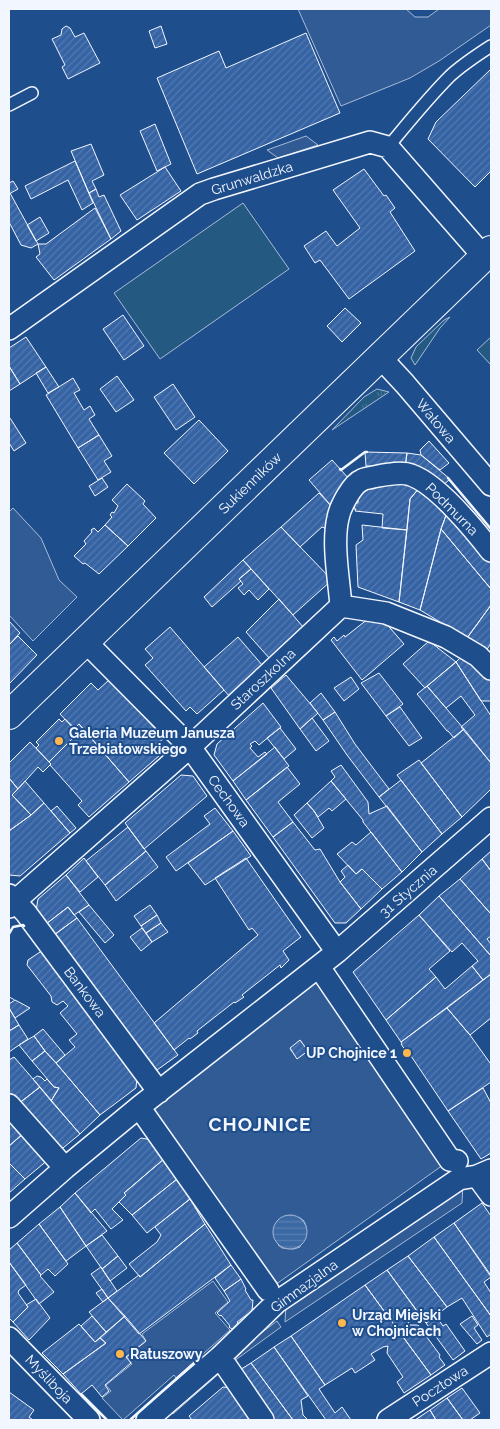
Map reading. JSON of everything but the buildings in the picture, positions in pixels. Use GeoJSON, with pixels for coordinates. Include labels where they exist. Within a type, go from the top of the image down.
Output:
{"type":"FeatureCollection","features":[{"type":"Feature","properties":{"kind":"main road","name":"Sukienników"},"geometry":{"type":"LineString","coordinates":[[9,715],[487,253]]}},
{"type":"Feature","properties":{"kind":"street","name":"Grunwaldzka"},"geometry":{"type":"LineString","coordinates":[[10,324],[200,194],[362,144],[370,142],[388,147]]}},
{"type":"Feature","properties":{"kind":"street"},"geometry":{"type":"LineString","coordinates":[[388,147],[487,253]]}},
{"type":"Feature","properties":{"kind":"street","name":"Wałowa"},"geometry":{"type":"LineString","coordinates":[[380,357],[491,486]]}},
{"type":"Feature","properties":{"kind":"street","name":"Podmurna"},"geometry":{"type":"LineString","coordinates":[[341,606],[336,549],[338,518],[347,497],[361,480],[410,474],[426,482],[475,531],[491,551]]}},
{"type":"Feature","properties":{"kind":"street"},"geometry":{"type":"LineString","coordinates":[[341,606],[386,613],[446,638],[478,656],[491,669]]}},
{"type":"Feature","properties":{"kind":"street","name":"Staroszkolna"},"geometry":{"type":"LineString","coordinates":[[11,901],[190,747],[341,606]]}},
{"type":"Feature","properties":{"kind":"street","name":"Cechowa"},"geometry":{"type":"LineString","coordinates":[[85,640],[190,747],[327,961],[450,1160],[457,1161]]}},
{"type":"Feature","properties":{"kind":"street","name":"31 Stycznia"},"geometry":{"type":"LineString","coordinates":[[9,1217],[139,1107],[327,961],[491,818]]}},
{"type":"Feature","properties":{"kind":"street","name":"Bankowa"},"geometry":{"type":"LineString","coordinates":[[11,901],[32,920],[159,1092]]}},
{"type":"Feature","properties":{"kind":"street"},"geometry":{"type":"LineString","coordinates":[[9,1105],[65,1168]]}},
{"type":"Feature","properties":{"kind":"street"},"geometry":{"type":"LineString","coordinates":[[139,1107],[268,1290]]}},
{"type":"Feature","properties":{"kind":"street"},"geometry":{"type":"LineString","coordinates":[[484,1173],[491,1195]]}},
{"type":"Feature","properties":{"kind":"street","name":"Gimnazjalna"},"geometry":{"type":"LineString","coordinates":[[147,1420],[220,1357],[277,1302],[460,1179],[484,1173]]}},
{"type":"Feature","properties":{"kind":"street","name":"Myśliboja"},"geometry":{"type":"LineString","coordinates":[[9,1338],[89,1420]]}},
{"type":"Feature","properties":{"kind":"street","name":"Pocztowa"},"geometry":{"type":"LineString","coordinates":[[388,1420],[491,1353]]}},
{"type":"Feature","properties":{"kind":"street"},"geometry":{"type":"LineString","coordinates":[[220,1357],[263,1420]]}},
{"type":"Feature","properties":{"kind":"lane"},"geometry":{"type":"LineString","coordinates":[[388,147],[431,95],[464,64],[491,46]]}},
{"type":"Feature","properties":{"kind":"lane"},"geometry":{"type":"LineString","coordinates":[[9,105],[32,92]]}},
{"type":"Feature","properties":{"kind":"lane"},"geometry":{"type":"LineString","coordinates":[[457,1161],[484,1173]]}},
{"type":"Feature","properties":{"kind":"green space"},"geometry":{"type":"Polygon","coordinates":[[[243,203],[289,269],[160,359],[114,293],[243,203]]]}},
{"type":"Feature","properties":{"kind":"green space"},"geometry":{"type":"Polygon","coordinates":[[[450,317],[440,328],[415,365],[411,358],[416,347],[444,320],[450,317]]]}},
{"type":"Feature","properties":{"kind":"green space"},"geometry":{"type":"Polygon","coordinates":[[[491,337],[491,365],[477,350],[491,337]]]}},
{"type":"Feature","properties":{"kind":"green space"},"geometry":{"type":"Polygon","coordinates":[[[377,389],[389,392],[332,430],[364,397],[377,389]]]}},
{"type":"Feature","properties":{"kind":"shaded area"},"geometry":{"type":"Polygon","coordinates":[[[298,9],[406,9],[415,17],[428,17],[439,9],[491,9],[491,25],[439,61],[410,78],[341,106],[298,9]]]}},
{"type":"Feature","properties":{"kind":"shaded area"},"geometry":{"type":"Polygon","coordinates":[[[306,136],[318,145],[278,158],[267,150],[306,136]]]}},
{"type":"Feature","properties":{"kind":"shaded area"},"geometry":{"type":"Polygon","coordinates":[[[13,508],[41,538],[59,580],[77,597],[33,641],[9,615],[9,512],[13,508]]]}},
{"type":"Feature","properties":{"kind":"shaded area"},"geometry":{"type":"Polygon","coordinates":[[[319,967],[450,1160],[268,1290],[139,1107],[319,967]],[[300,1040],[290,1049],[297,1058],[308,1051],[300,1040]],[[299,1217],[278,1245],[282,1248],[294,1249],[300,1247],[306,1226],[299,1217]]]}},
{"type":"Feature","properties":{"kind":"shaded area"},"geometry":{"type":"Polygon","coordinates":[[[463,1183],[462,1203],[285,1322],[286,1304],[463,1183]]]}},
{"type":"Feature","properties":{"kind":"shaded area"},"geometry":{"type":"Polygon","coordinates":[[[290,1215],[297,1216],[302,1220],[306,1225],[306,1239],[302,1244],[297,1248],[290,1249],[283,1248],[278,1244],[274,1239],[273,1232],[274,1225],[278,1220],[283,1216],[290,1215]]]}},
{"type":"Feature","properties":{"kind":"shaded area"},"geometry":{"type":"Polygon","coordinates":[[[213,1281],[228,1302],[215,1313],[230,1330],[176,1378],[174,1375],[123,1420],[102,1398],[111,1391],[106,1385],[132,1364],[127,1357],[146,1341],[142,1334],[213,1281]]]}},
{"type":"Feature","properties":{"kind":"shaded area"},"geometry":{"type":"Polygon","coordinates":[[[277,1321],[281,1327],[230,1364],[173,1414],[168,1409],[227,1359],[277,1321]]]}},
{"type":"Feature","properties":{"kind":"fence"},"geometry":{"type":"LineString","coordinates":[[9,997],[15,1000]]}},
{"type":"Feature","properties":{"kind":"wall"},"geometry":{"type":"LineString","coordinates":[[340,469],[367,452]]}},
{"type":"Feature","properties":{"kind":"wall"},"geometry":{"type":"LineString","coordinates":[[448,478],[491,529]]}},
{"type":"Feature","properties":{"kind":"wall"},"geometry":{"type":"LineString","coordinates":[[9,934],[13,927],[24,926]]}},
{"type":"Feature","properties":{"kind":"wall"},"geometry":{"type":"LineString","coordinates":[[130,1420],[202,1356]]}},
{"type":"Feature","properties":{"kind":"wall"},"geometry":{"type":"LineString","coordinates":[[81,1394],[107,1420]]}},
{"type":"Feature","properties":{"kind":"place","name":"Galeria Muzeum Janusza Trzebiatowskiego"},"geometry":{"type":"Point","coordinates":[59,741]}},
{"type":"Feature","properties":{"kind":"place","name":"UP Chojnice 1"},"geometry":{"type":"Point","coordinates":[407,1053]}},
{"type":"Feature","properties":{"kind":"place","name":"Urząd Miejski w Chojnicach"},"geometry":{"type":"Point","coordinates":[342,1323]}},
{"type":"Feature","properties":{"kind":"place","name":"Ratuszowy"},"geometry":{"type":"Point","coordinates":[120,1354]}},
{"type":"Feature","properties":{"kind":"district","name":"CHOJNICE"},"geometry":{"type":"Point","coordinates":[260,1124]}}]}
